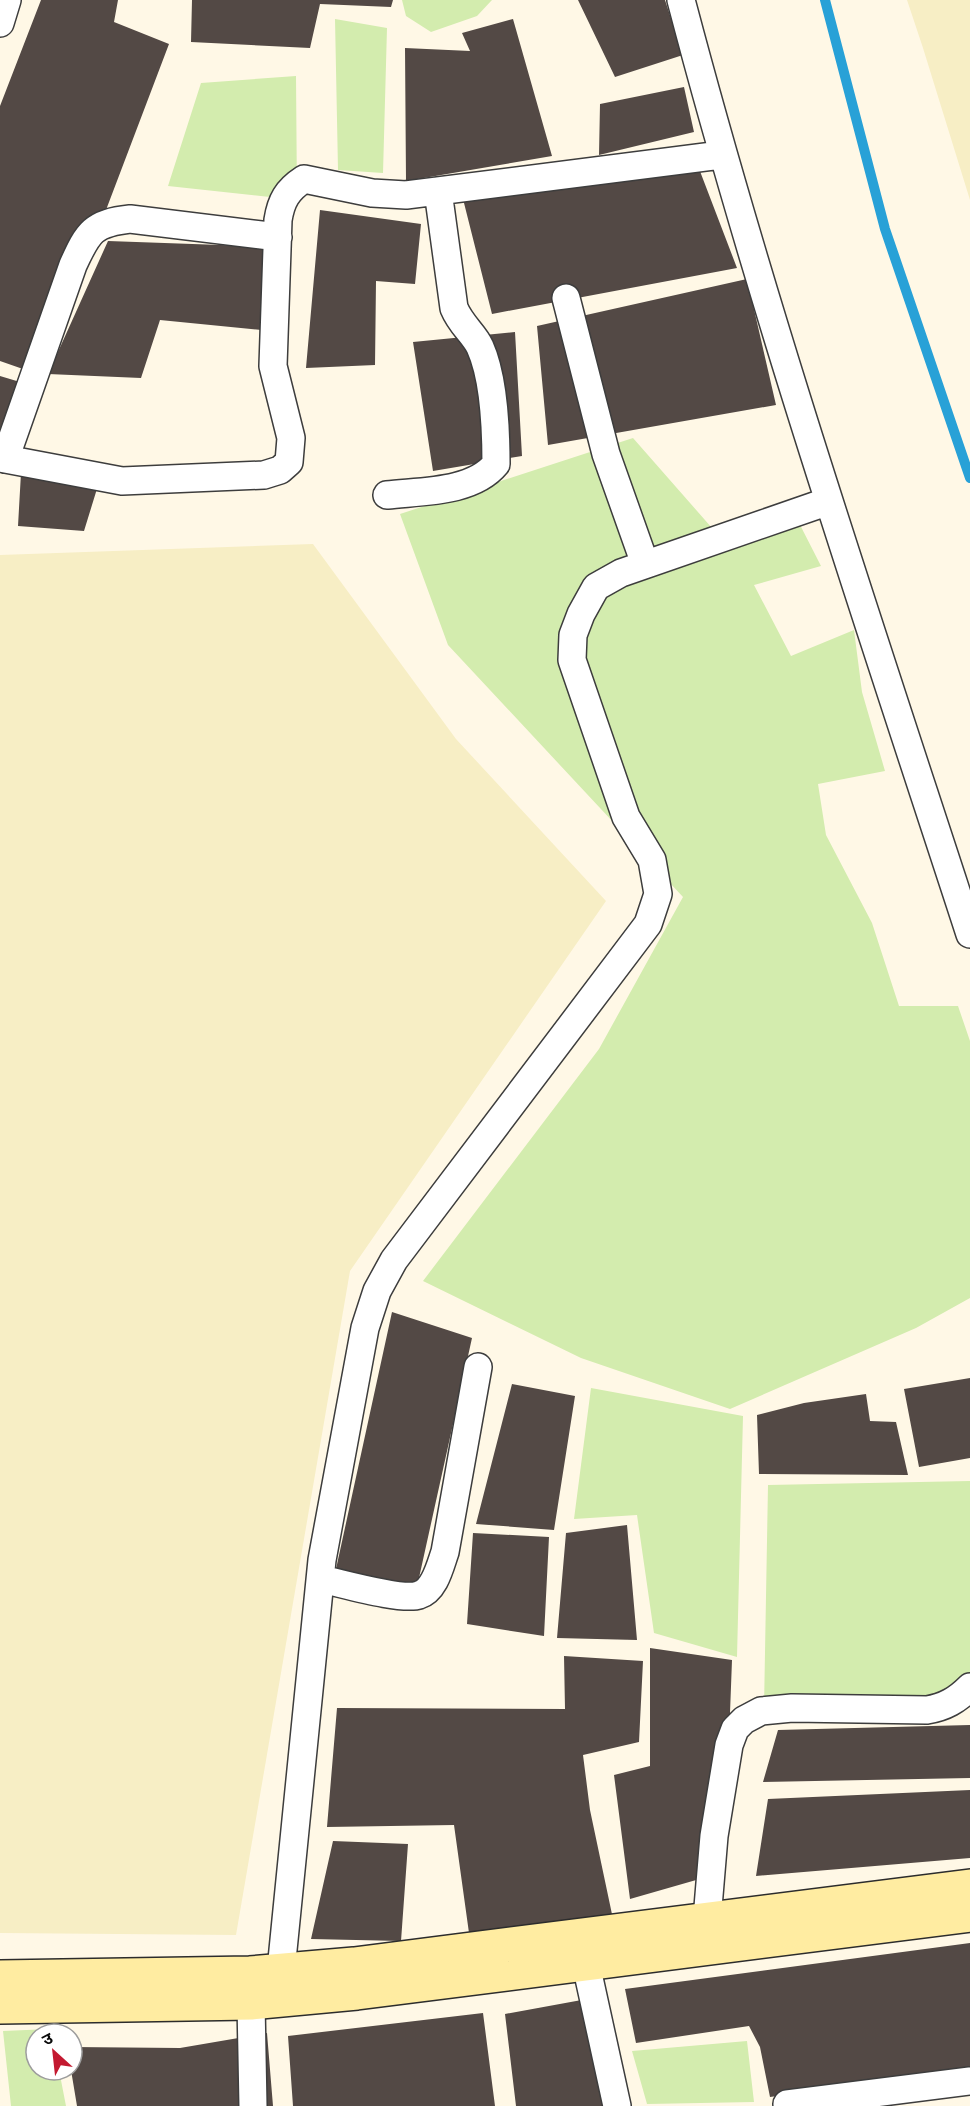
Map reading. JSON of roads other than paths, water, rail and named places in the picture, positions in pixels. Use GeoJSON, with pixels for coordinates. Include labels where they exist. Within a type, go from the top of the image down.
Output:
{"type":"FeatureCollection","features":[{"type":"Feature","properties":{"kind":"street"},"geometry":{"type":"LineString","coordinates":[[0,23],[7,0]]}},
{"type":"Feature","properties":{"kind":"street"},"geometry":{"type":"LineString","coordinates":[[681,0],[722,155],[829,501],[970,934]]}},
{"type":"Feature","properties":{"kind":"street"},"geometry":{"type":"LineString","coordinates":[[278,237],[130,219],[107,221],[95,227],[84,240],[73,265],[2,458],[122,481],[264,475],[289,462],[292,452],[273,366],[278,237],[281,203],[293,186],[304,179],[372,193],[406,195],[722,155]]}},
{"type":"Feature","properties":{"kind":"street"},"geometry":{"type":"LineString","coordinates":[[387,495],[471,482],[488,473],[496,464],[485,361],[478,344],[461,324],[454,308],[438,192]]}},
{"type":"Feature","properties":{"kind":"street"},"geometry":{"type":"LineString","coordinates":[[566,298],[606,454],[645,564]]}},
{"type":"Feature","properties":{"kind":"street"},"geometry":{"type":"LineString","coordinates":[[253,2106],[270,1991],[321,1579],[365,1328],[377,1291],[394,1260],[648,924],[658,894],[652,860],[626,817],[572,660],[573,635],[596,587],[621,573],[829,501]]}},
{"type":"Feature","properties":{"kind":"street"},"geometry":{"type":"LineString","coordinates":[[321,1579],[404,1596],[419,1595],[429,1589],[438,1574],[444,1552],[478,1367]]}},
{"type":"Feature","properties":{"kind":"street"},"geometry":{"type":"LineString","coordinates":[[708,1919],[714,1836],[729,1745],[735,1729],[744,1720],[761,1711],[792,1708],[927,1710],[941,1707],[958,1699],[970,1687]]}},
{"type":"Feature","properties":{"kind":"street"},"geometry":{"type":"LineString","coordinates":[[583,1949],[708,1919],[970,1886]]}},
{"type":"Feature","properties":{"kind":"street"},"geometry":{"type":"LineString","coordinates":[[0,2007],[270,1991],[583,1949],[970,1915]]}},
{"type":"Feature","properties":{"kind":"street"},"geometry":{"type":"LineString","coordinates":[[583,1949],[617,2106]]}},
{"type":"Feature","properties":{"kind":"street"},"geometry":{"type":"LineString","coordinates":[[0,1977],[270,1991]]}},
{"type":"Feature","properties":{"kind":"street"},"geometry":{"type":"LineString","coordinates":[[787,2104],[970,2081]]}},
{"type":"Feature","properties":{"kind":"waterway"},"geometry":{"type":"LineString","coordinates":[[825,0],[885,229],[970,478]]}}]}
